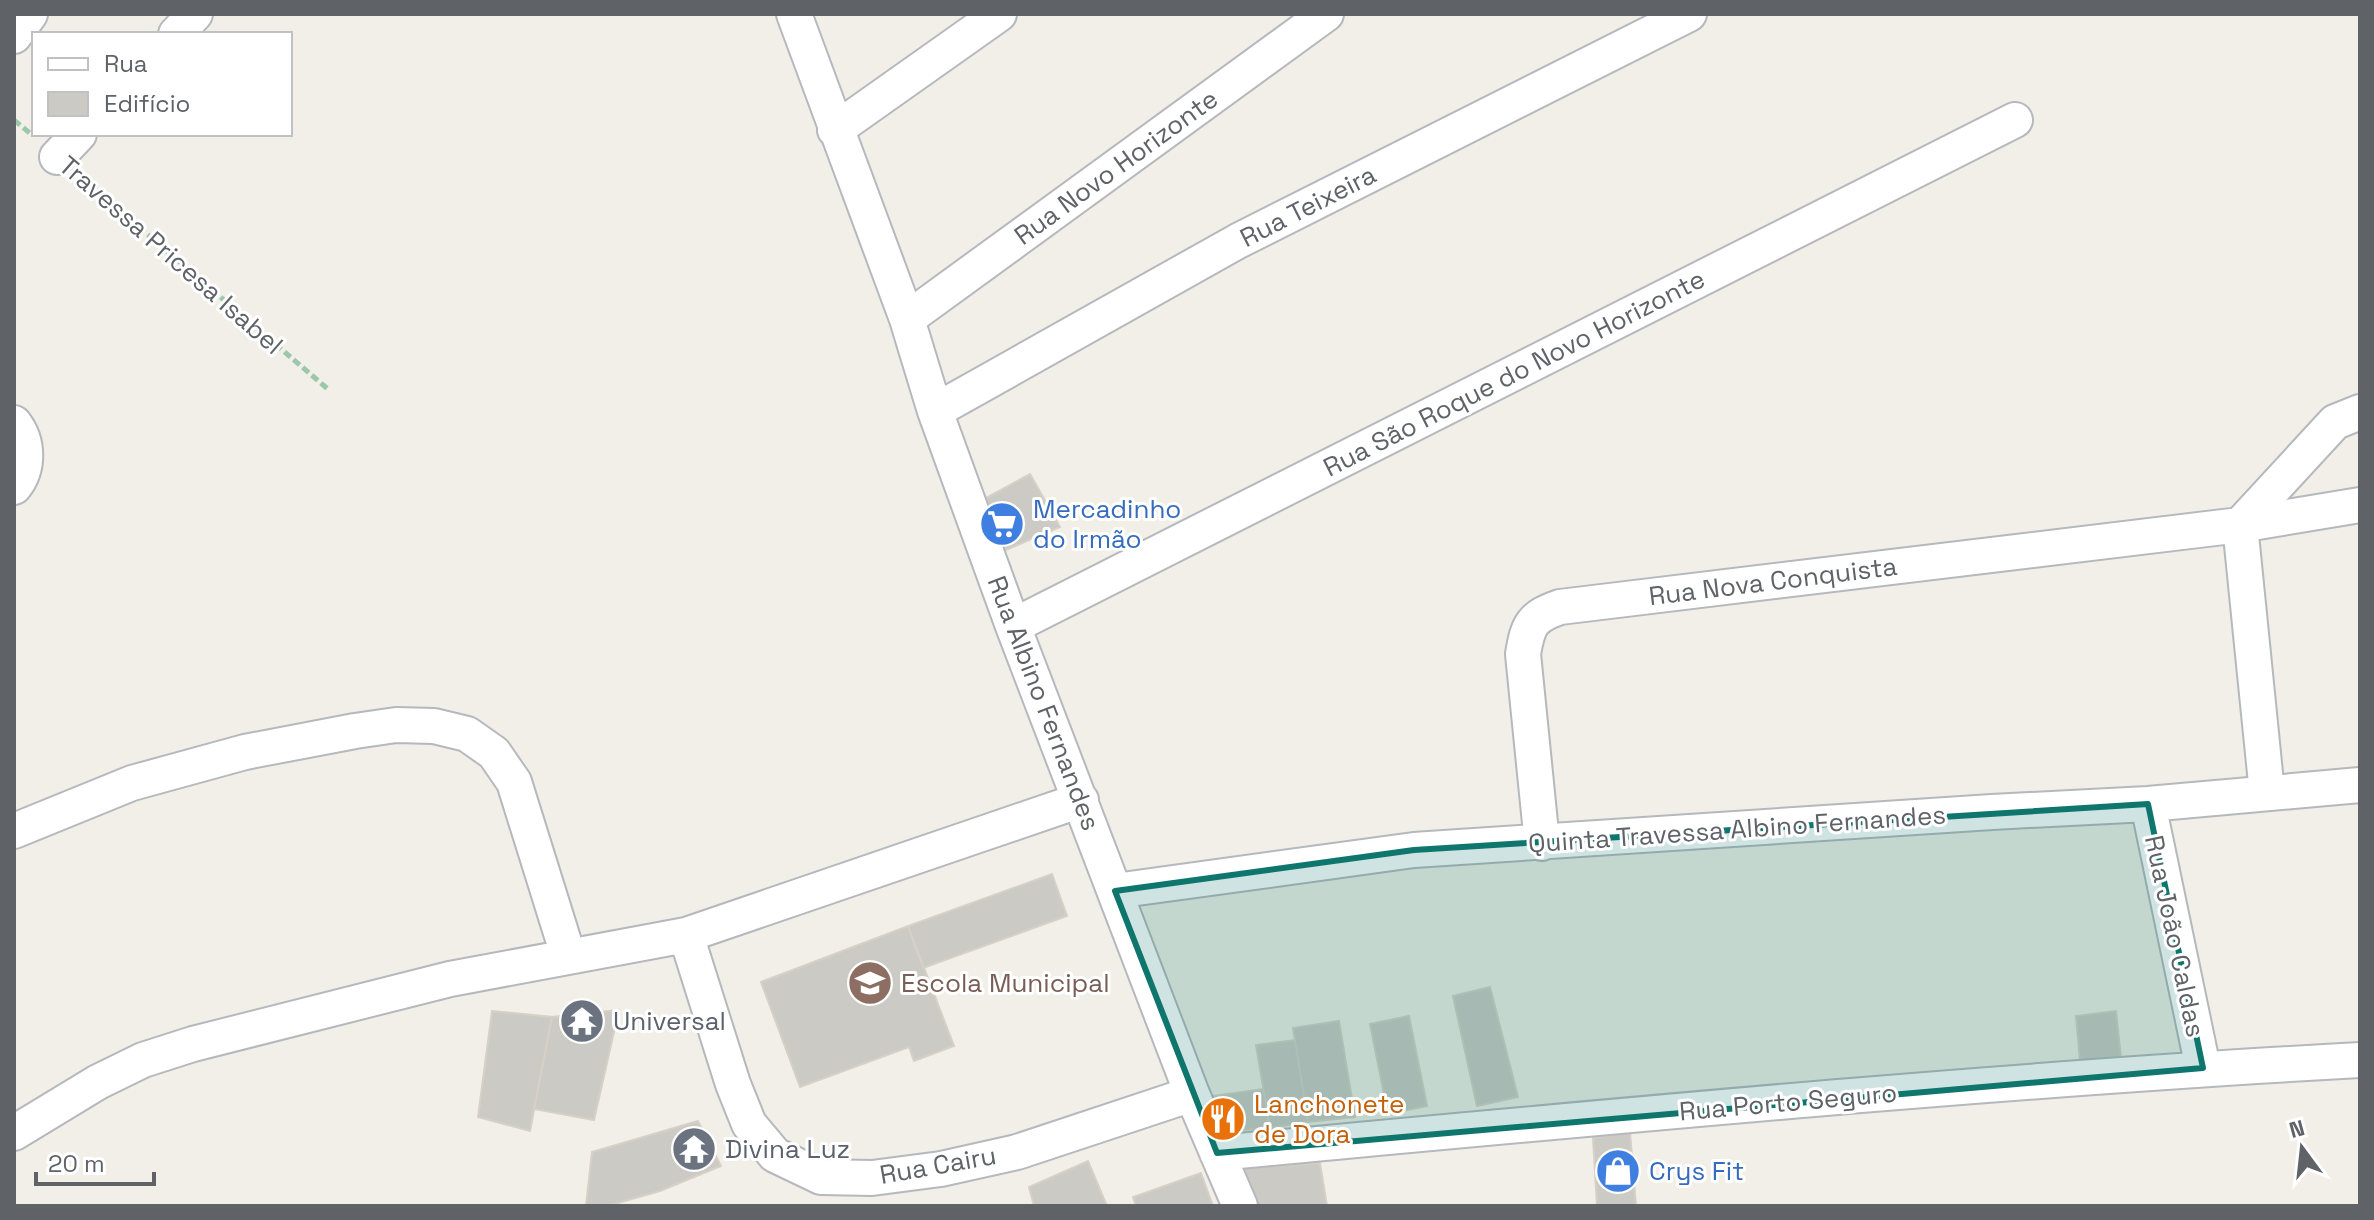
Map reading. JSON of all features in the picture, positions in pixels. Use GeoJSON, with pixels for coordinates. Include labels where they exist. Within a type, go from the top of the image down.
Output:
{"type":"FeatureCollection","features":[{"type":"Feature","properties":{"kind":"street"},"geometry":{"type":"LineString","coordinates":[[14,36],[30,14]]}},
{"type":"Feature","properties":{"kind":"street"},"geometry":{"type":"LineString","coordinates":[[178,32],[195,14]]}},
{"type":"Feature","properties":{"kind":"street","name":"Rua Albino Fernandes"},"geometry":{"type":"LineString","coordinates":[[794,14],[907,319],[935,411],[1013,626],[1192,1094],[1240,1206]]}},
{"type":"Feature","properties":{"kind":"street"},"geometry":{"type":"LineString","coordinates":[[835,130],[999,14]]}},
{"type":"Feature","properties":{"kind":"street","name":"Rua Novo Horizonte"},"geometry":{"type":"LineString","coordinates":[[907,319],[1326,14]]}},
{"type":"Feature","properties":{"kind":"street","name":"Rua Teixeira"},"geometry":{"type":"LineString","coordinates":[[935,411],[1238,241],[1689,14]]}},
{"type":"Feature","properties":{"kind":"street","name":"Rua São Roque do Novo Horizonte"},"geometry":{"type":"LineString","coordinates":[[1013,626],[2015,120]]}},
{"type":"Feature","properties":{"kind":"street"},"geometry":{"type":"LineString","coordinates":[[2267,793],[2240,525],[2335,422],[2360,412]]}},
{"type":"Feature","properties":{"kind":"street"},"geometry":{"type":"LineString","coordinates":[[14,423],[26,454],[22,477],[14,487]]}},
{"type":"Feature","properties":{"kind":"street","name":"Rua Nova Conquista"},"geometry":{"type":"LineString","coordinates":[[1542,843],[1523,654],[1527,628],[1542,614],[1560,607],[2240,525],[2360,505]]}},
{"type":"Feature","properties":{"kind":"street"},"geometry":{"type":"LineString","coordinates":[[14,831],[132,783],[245,752],[396,725],[434,726],[467,734],[494,753],[514,782],[568,955]]}},
{"type":"Feature","properties":{"kind":"street","name":"Quinta Travessa Albino Fernandes"},"geometry":{"type":"LineString","coordinates":[[1115,891],[1414,850],[2148,804],[2360,785]]}},
{"type":"Feature","properties":{"kind":"street"},"geometry":{"type":"LineString","coordinates":[[14,1133],[98,1082],[143,1060],[193,1044],[450,979],[686,935],[1081,800]]}},
{"type":"Feature","properties":{"kind":"street","name":"Rua João Caldas"},"geometry":{"type":"LineString","coordinates":[[2148,804],[2203,1068]]}},
{"type":"Feature","properties":{"kind":"street","name":"Rua Cairu"},"geometry":{"type":"LineString","coordinates":[[686,935],[733,1084],[749,1124],[775,1155],[821,1177],[872,1178],[941,1169],[1017,1152],[1192,1094]]}},
{"type":"Feature","properties":{"kind":"street","name":"Rua Porto Seguro"},"geometry":{"type":"LineString","coordinates":[[1217,1153],[1805,1099],[2203,1068],[2360,1060]]}},
{"type":"Feature","properties":{"kind":"path","name":"Travessa Pricesa Isabel"},"geometry":{"type":"LineString","coordinates":[[47,136],[68,146],[329,390]]}},
{"type":"Feature","properties":{"kind":"highlighted area"},"geometry":{"type":"Polygon","coordinates":[[[2148,804],[2203,1068],[1217,1153],[1115,891],[1414,850],[2148,804]]]}},
{"type":"Feature","properties":{"kind":"building"},"geometry":{"type":"Polygon","coordinates":[[[1030,474],[1060,527],[1006,550],[986,498],[1030,474]]]}},
{"type":"Feature","properties":{"kind":"building"},"geometry":{"type":"Polygon","coordinates":[[[1052,874],[1067,916],[923,968],[908,926],[1052,874]]]}},
{"type":"Feature","properties":{"kind":"building"},"geometry":{"type":"Polygon","coordinates":[[[908,926],[954,1046],[914,1061],[909,1047],[800,1087],[761,982],[908,926]]]}},
{"type":"Feature","properties":{"kind":"building"},"geometry":{"type":"Polygon","coordinates":[[[1490,987],[1518,1097],[1477,1106],[1453,996],[1490,987]]]}},
{"type":"Feature","properties":{"kind":"building"},"geometry":{"type":"Polygon","coordinates":[[[619,1010],[594,1120],[534,1109],[552,1017],[619,1010]]]}},
{"type":"Feature","properties":{"kind":"building"},"geometry":{"type":"Polygon","coordinates":[[[492,1011],[552,1017],[530,1131],[478,1117],[492,1011]]]}},
{"type":"Feature","properties":{"kind":"building"},"geometry":{"type":"Polygon","coordinates":[[[2116,1011],[2121,1058],[2080,1061],[2076,1016],[2116,1011]]]}},
{"type":"Feature","properties":{"kind":"building"},"geometry":{"type":"Polygon","coordinates":[[[1409,1016],[1427,1106],[1388,1114],[1370,1024],[1409,1016]]]}},
{"type":"Feature","properties":{"kind":"building"},"geometry":{"type":"Polygon","coordinates":[[[1339,1021],[1355,1117],[1308,1122],[1293,1028],[1339,1021]]]}},
{"type":"Feature","properties":{"kind":"building"},"geometry":{"type":"Polygon","coordinates":[[[1295,1040],[1308,1122],[1270,1128],[1256,1045],[1295,1040]]]}},
{"type":"Feature","properties":{"kind":"building"},"geometry":{"type":"Polygon","coordinates":[[[1263,1089],[1270,1128],[1214,1132],[1205,1097],[1263,1089]]]}},
{"type":"Feature","properties":{"kind":"building"},"geometry":{"type":"Polygon","coordinates":[[[698,1121],[721,1166],[660,1191],[607,1206],[586,1206],[592,1152],[698,1121]]]}},
{"type":"Feature","properties":{"kind":"building"},"geometry":{"type":"Polygon","coordinates":[[[1630,1132],[1636,1206],[1597,1206],[1593,1138],[1630,1132]]]}},
{"type":"Feature","properties":{"kind":"building"},"geometry":{"type":"Polygon","coordinates":[[[1088,1161],[1107,1206],[1034,1206],[1029,1187],[1088,1161]]]}},
{"type":"Feature","properties":{"kind":"building"},"geometry":{"type":"Polygon","coordinates":[[[1320,1163],[1327,1206],[1255,1206],[1241,1168],[1320,1163]]]}},
{"type":"Feature","properties":{"kind":"building"},"geometry":{"type":"Polygon","coordinates":[[[1201,1173],[1213,1206],[1136,1206],[1133,1197],[1201,1173]]]}},
{"type":"Feature","properties":{"kind":"place","name":"Mercadinho do Irmão"},"geometry":{"type":"Point","coordinates":[1002,524]}},
{"type":"Feature","properties":{"kind":"place","name":"Escola Municipal"},"geometry":{"type":"Point","coordinates":[870,983]}},
{"type":"Feature","properties":{"kind":"place","name":"Universal"},"geometry":{"type":"Point","coordinates":[582,1021]}},
{"type":"Feature","properties":{"kind":"place","name":"Lanchonete de Dora"},"geometry":{"type":"Point","coordinates":[1223,1119]}},
{"type":"Feature","properties":{"kind":"place","name":"Divina Luz"},"geometry":{"type":"Point","coordinates":[694,1149]}},
{"type":"Feature","properties":{"kind":"place","name":"Crys Fit"},"geometry":{"type":"Point","coordinates":[1618,1171]}}]}
